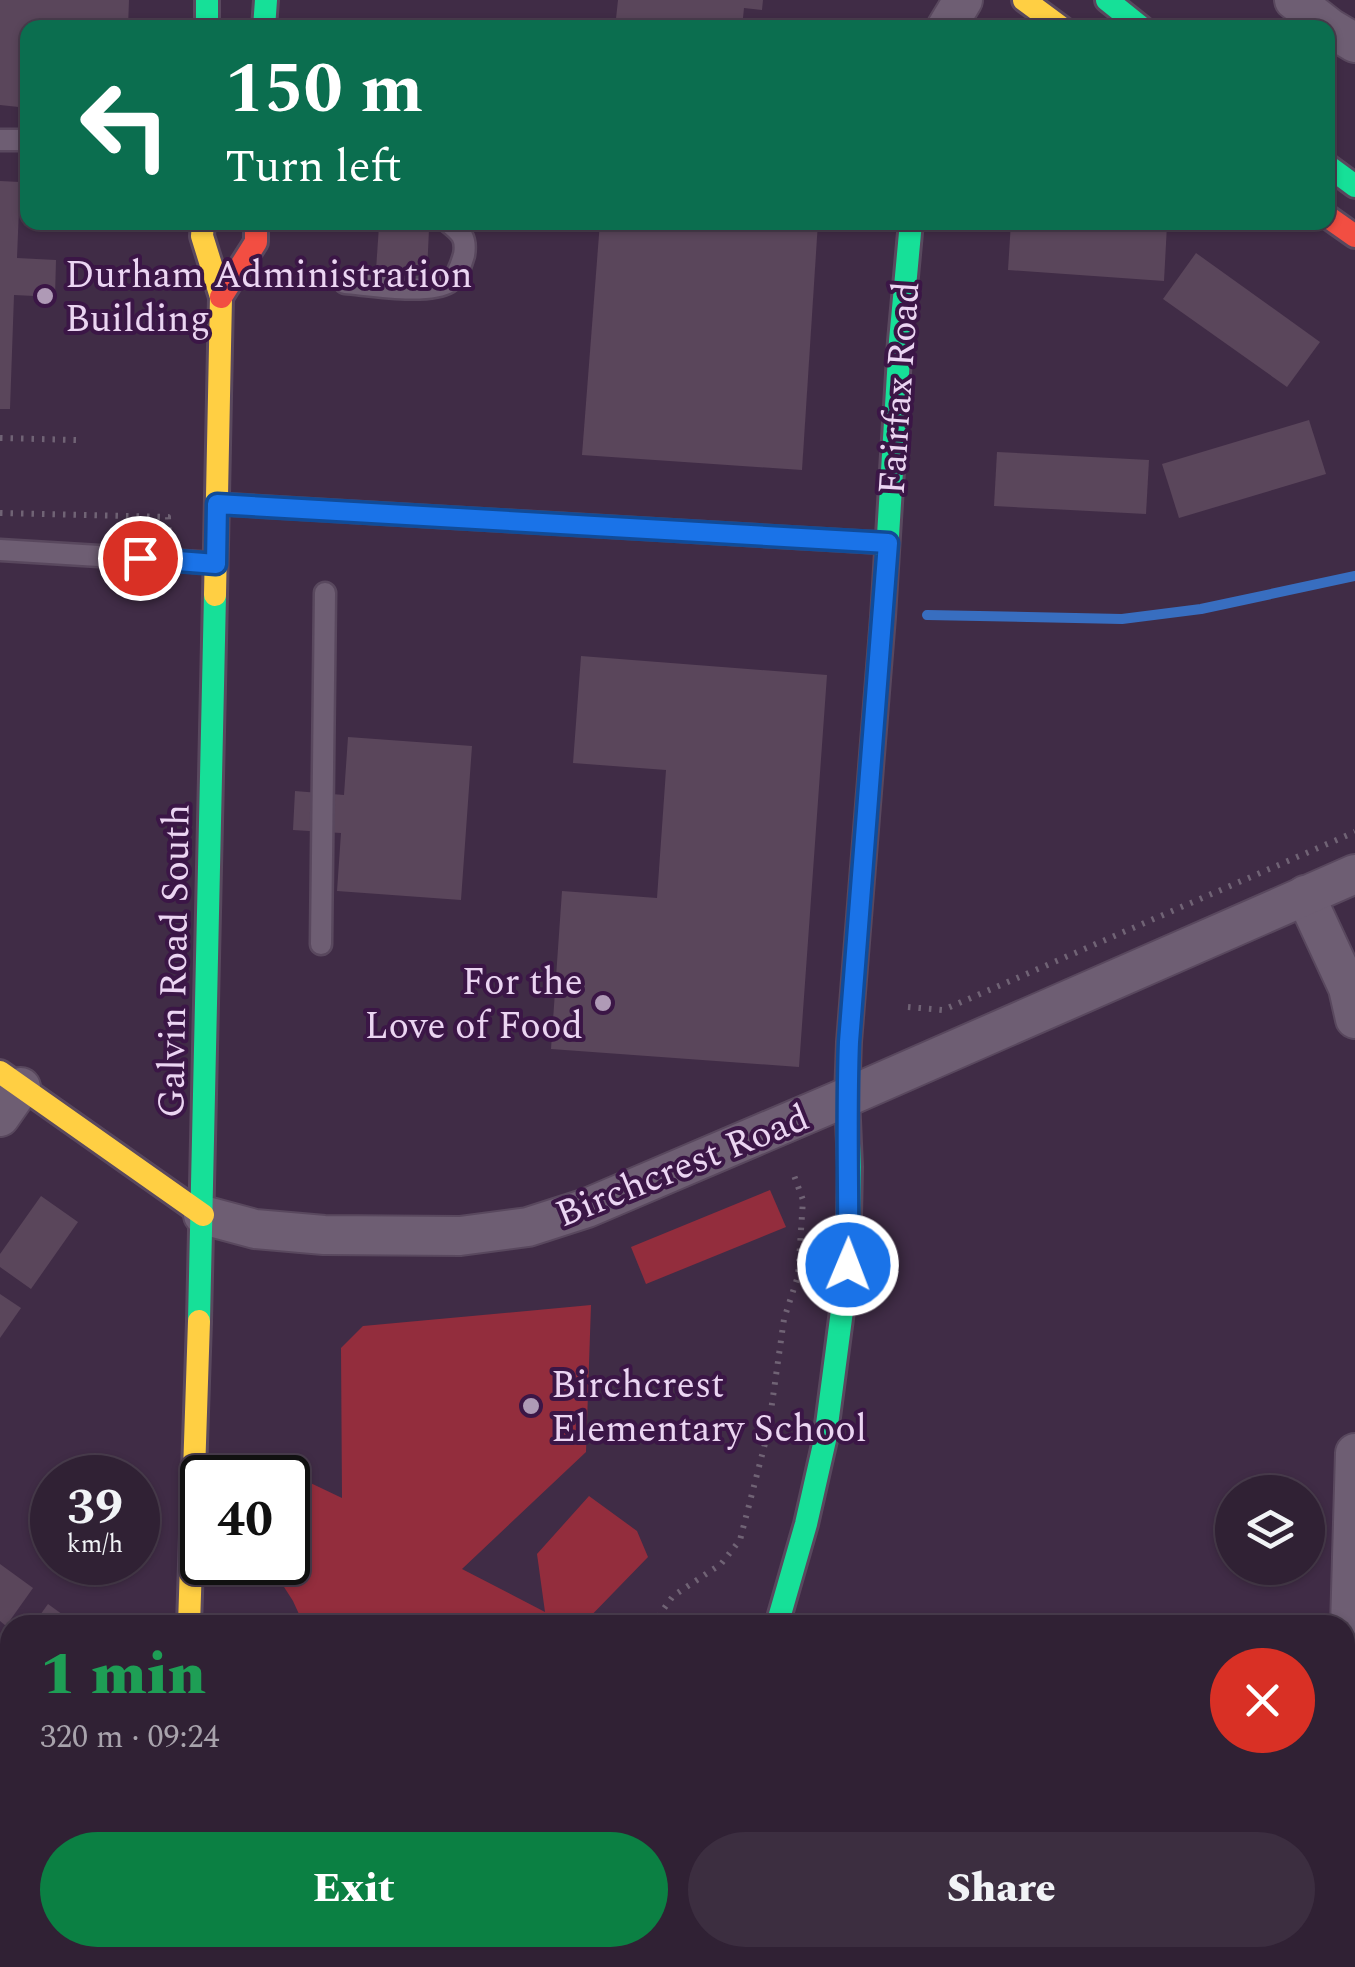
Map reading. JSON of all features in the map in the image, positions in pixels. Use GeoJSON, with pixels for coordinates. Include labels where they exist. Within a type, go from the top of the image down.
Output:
{"type":"FeatureCollection","features":[{"type":"Feature","properties":{"kind":"main road"},"geometry":{"type":"LineString","coordinates":[[1024,0],[1051,20]]}},
{"type":"Feature","properties":{"kind":"main road"},"geometry":{"type":"LineString","coordinates":[[1107,0],[1132,20]]}},
{"type":"Feature","properties":{"kind":"main road","name":"Galvin Road South"},"geometry":{"type":"LineString","coordinates":[[189,1615],[203,1214],[221,297],[202,230]]}},
{"type":"Feature","properties":{"kind":"main road"},"geometry":{"type":"LineString","coordinates":[[221,297],[256,242],[256,230]]}},
{"type":"Feature","properties":{"kind":"main road","name":"Fairfax Road"},"geometry":{"type":"LineString","coordinates":[[780,1615],[825,1440],[847,1276],[847,1098],[910,230]]}},
{"type":"Feature","properties":{"kind":"main road"},"geometry":{"type":"LineString","coordinates":[[7,1092],[203,1214]]}},
{"type":"Feature","properties":{"kind":"street"},"geometry":{"type":"LineString","coordinates":[[1294,0],[1320,20]]}},
{"type":"Feature","properties":{"kind":"street","name":"Birchcrest Road"},"geometry":{"type":"LineString","coordinates":[[203,1214],[255,1229],[324,1235],[460,1236],[528,1227],[587,1208],[847,1098],[1355,874]]}},
{"type":"Feature","properties":{"kind":"street"},"geometry":{"type":"LineString","coordinates":[[1305,895],[1348,988],[1355,1018]]}},
{"type":"Feature","properties":{"kind":"street"},"geometry":{"type":"LineString","coordinates":[[1350,1615],[1355,1454]]}},
{"type":"Feature","properties":{"kind":"lane"},"geometry":{"type":"LineString","coordinates":[[345,284],[422,289],[449,282],[460,268],[466,244],[458,230]]}},
{"type":"Feature","properties":{"kind":"lane"},"geometry":{"type":"LineString","coordinates":[[217,504],[888,543]]}},
{"type":"Feature","properties":{"kind":"lane"},"geometry":{"type":"LineString","coordinates":[[0,550],[216,564]]}},
{"type":"Feature","properties":{"kind":"lane"},"geometry":{"type":"LineString","coordinates":[[320,944],[325,593]]}},
{"type":"Feature","properties":{"kind":"path"},"geometry":{"type":"LineString","coordinates":[[0,438],[78,440]]}},
{"type":"Feature","properties":{"kind":"path"},"geometry":{"type":"LineString","coordinates":[[0,513],[168,517],[169,560]]}},
{"type":"Feature","properties":{"kind":"path"},"geometry":{"type":"LineString","coordinates":[[908,1007],[942,1010],[1355,832]]}},
{"type":"Feature","properties":{"kind":"path"},"geometry":{"type":"LineString","coordinates":[[659,1615],[673,1596],[721,1564],[740,1540],[768,1432],[784,1319],[798,1276],[803,1200],[792,1170]]}},
{"type":"Feature","properties":{"kind":"shaded area"},"geometry":{"type":"Polygon","coordinates":[[[770,1190],[786,1227],[646,1284],[631,1247],[770,1190]]]}},
{"type":"Feature","properties":{"kind":"shaded area"},"geometry":{"type":"Polygon","coordinates":[[[591,1305],[586,1452],[462,1569],[545,1612],[537,1554],[589,1496],[637,1531],[648,1557],[592,1615],[299,1615],[283,1585],[310,1585],[310,1483],[342,1498],[341,1348],[363,1326],[591,1305]]]}},
{"type":"Feature","properties":{"kind":"building"},"geometry":{"type":"Polygon","coordinates":[[[0,0],[129,0],[128,20],[20,20],[20,107],[0,105],[0,0]]]}},
{"type":"Feature","properties":{"kind":"building"},"geometry":{"type":"Polygon","coordinates":[[[618,0],[763,0],[762,10],[744,8],[743,20],[616,20],[618,0]]]}},
{"type":"Feature","properties":{"kind":"building","name":"Durham Administration Building"},"geometry":{"type":"Polygon","coordinates":[[[0,181],[20,182],[17,258],[56,260],[55,297],[14,295],[10,409],[0,409],[0,181]]]}},
{"type":"Feature","properties":{"kind":"building"},"geometry":{"type":"Polygon","coordinates":[[[379,230],[429,230],[427,272],[376,270],[379,230]]]}},
{"type":"Feature","properties":{"kind":"building"},"geometry":{"type":"Polygon","coordinates":[[[599,230],[817,230],[802,470],[582,455],[599,230]]]}},
{"type":"Feature","properties":{"kind":"building"},"geometry":{"type":"Polygon","coordinates":[[[1010,230],[1167,230],[1164,281],[1008,270],[1010,230]]]}},
{"type":"Feature","properties":{"kind":"building"},"geometry":{"type":"Polygon","coordinates":[[[1196,253],[1320,342],[1287,387],[1163,299],[1196,253]]]}},
{"type":"Feature","properties":{"kind":"building"},"geometry":{"type":"Polygon","coordinates":[[[1309,420],[1326,474],[1179,518],[1162,464],[1309,420]]]}},
{"type":"Feature","properties":{"kind":"building"},"geometry":{"type":"Polygon","coordinates":[[[997,452],[1149,460],[1146,514],[994,506],[997,452]]]}},
{"type":"Feature","properties":{"kind":"building"},"geometry":{"type":"Polygon","coordinates":[[[581,656],[827,675],[799,1067],[551,1049],[562,891],[657,898],[666,770],[573,763],[581,656]]]}},
{"type":"Feature","properties":{"kind":"building"},"geometry":{"type":"Polygon","coordinates":[[[348,737],[472,746],[461,900],[337,891],[341,833],[293,830],[295,791],[344,795],[348,737]]]}},
{"type":"Feature","properties":{"kind":"building"},"geometry":{"type":"Polygon","coordinates":[[[41,1196],[78,1222],[31,1289],[0,1267],[0,1254],[41,1196]]]}},
{"type":"Feature","properties":{"kind":"building"},"geometry":{"type":"Polygon","coordinates":[[[0,1294],[21,1308],[0,1338],[0,1294]]]}},
{"type":"Feature","properties":{"kind":"building"},"geometry":{"type":"Polygon","coordinates":[[[0,1564],[33,1588],[14,1615],[0,1615],[0,1564]]]}},
{"type":"Feature","properties":{"kind":"building"},"geometry":{"type":"Polygon","coordinates":[[[48,1604],[63,1615],[40,1615],[48,1604]]]}},
{"type":"Feature","properties":{"kind":"waterway"},"geometry":{"type":"LineString","coordinates":[[927,615],[1122,619],[1201,609],[1355,576]]}},
{"type":"Feature","properties":{"kind":"traffic: fast"},"geometry":{"type":"LineString","coordinates":[[207,0],[207,20]]}},
{"type":"Feature","properties":{"kind":"traffic: fast"},"geometry":{"type":"LineString","coordinates":[[265,20],[266,0]]}},
{"type":"Feature","properties":{"kind":"traffic: fast"},"geometry":{"type":"LineString","coordinates":[[1107,0],[1132,20]]}},
{"type":"Feature","properties":{"kind":"traffic: fast"},"geometry":{"type":"LineString","coordinates":[[1335,171],[1355,186]]}},
{"type":"Feature","properties":{"kind":"traffic: fast"},"geometry":{"type":"LineString","coordinates":[[780,1615],[825,1440],[848,1265],[849,1042],[910,230]]}},
{"type":"Feature","properties":{"kind":"traffic: fast"},"geometry":{"type":"LineString","coordinates":[[199,1321],[215,595]]}},
{"type":"Feature","properties":{"kind":"traffic: slow"},"geometry":{"type":"LineString","coordinates":[[1024,0],[1051,20]]}},
{"type":"Feature","properties":{"kind":"traffic: slow"},"geometry":{"type":"LineString","coordinates":[[202,230],[221,297],[215,595]]}},
{"type":"Feature","properties":{"kind":"traffic: slow"},"geometry":{"type":"LineString","coordinates":[[0,1072],[203,1215]]}},
{"type":"Feature","properties":{"kind":"traffic: slow"},"geometry":{"type":"LineString","coordinates":[[189,1615],[199,1321]]}},
{"type":"Feature","properties":{"kind":"traffic: jam"},"geometry":{"type":"LineString","coordinates":[[1335,222],[1355,236]]}},
{"type":"Feature","properties":{"kind":"traffic: jam"},"geometry":{"type":"LineString","coordinates":[[221,297],[256,242],[256,230]]}},
{"type":"Feature","properties":{"kind":"place","name":"Durham Administration Building"},"geometry":{"type":"Point","coordinates":[45,296]}},
{"type":"Feature","properties":{"kind":"place","name":"For the Love of Food"},"geometry":{"type":"Point","coordinates":[603,1003]}},
{"type":"Feature","properties":{"kind":"place","name":"Birchcrest Elementary School"},"geometry":{"type":"Point","coordinates":[531,1406]}},
{"type":"Feature","properties":{"kind":"route"},"geometry":{"type":"LineString","coordinates":[[140,558],[216,564],[217,504],[888,543],[849,1042],[848,1265]]}}]}
